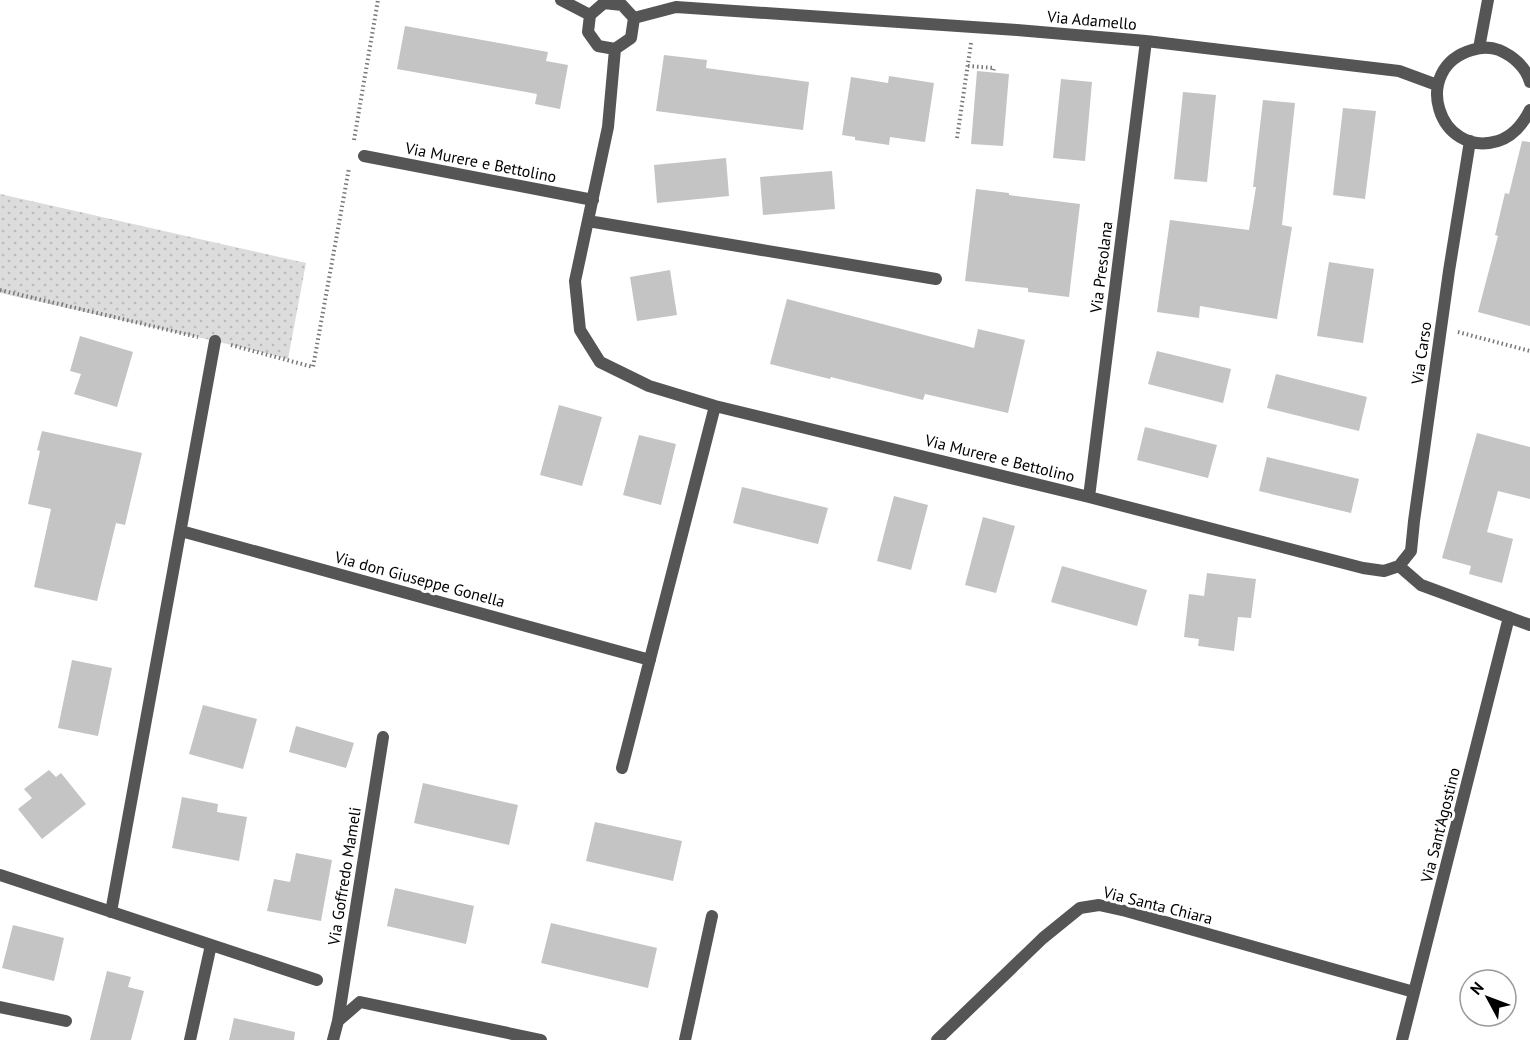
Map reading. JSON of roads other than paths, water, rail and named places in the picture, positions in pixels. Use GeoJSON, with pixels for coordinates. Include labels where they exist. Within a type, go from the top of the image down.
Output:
{"type":"FeatureCollection","features":[{"type":"Feature","properties":{"kind":"street"},"geometry":{"type":"LineString","coordinates":[[561,0],[590,15]]}},
{"type":"Feature","properties":{"kind":"street"},"geometry":{"type":"LineString","coordinates":[[1479,48],[1488,0]]}},
{"type":"Feature","properties":{"kind":"street"},"geometry":{"type":"LineString","coordinates":[[604,3],[622,5],[634,18],[631,38],[615,49],[598,46],[588,32],[590,15],[604,3]]}},
{"type":"Feature","properties":{"kind":"street","name":"Via Adamello"},"geometry":{"type":"LineString","coordinates":[[634,18],[676,7],[1146,41],[1399,71],[1437,85]]}},
{"type":"Feature","properties":{"kind":"street","name":"Via Presolana"},"geometry":{"type":"LineString","coordinates":[[1089,497],[1146,41]]}},
{"type":"Feature","properties":{"kind":"street"},"geometry":{"type":"LineString","coordinates":[[1530,82],[1521,65],[1509,54],[1495,49],[1479,48],[1465,52],[1452,60],[1443,71],[1437,85],[1436,99],[1446,125],[1457,135],[1485,144],[1500,141],[1513,134],[1524,123],[1530,110]]}},
{"type":"Feature","properties":{"kind":"street","name":"Via Murere e Bettolino"},"geometry":{"type":"LineString","coordinates":[[615,49],[608,127],[575,281],[580,330],[600,362],[649,386],[715,406],[1089,497],[1364,568],[1384,571],[1400,566]]}},
{"type":"Feature","properties":{"kind":"street","name":"Via Carso"},"geometry":{"type":"LineString","coordinates":[[1400,566],[1411,550],[1449,271],[1470,141]]}},
{"type":"Feature","properties":{"kind":"street","name":"Via Murere e Bettolino"},"geometry":{"type":"LineString","coordinates":[[364,156],[593,200]]}},
{"type":"Feature","properties":{"kind":"street"},"geometry":{"type":"LineString","coordinates":[[588,221],[936,279]]}},
{"type":"Feature","properties":{"kind":"street"},"geometry":{"type":"LineString","coordinates":[[111,912],[215,341]]}},
{"type":"Feature","properties":{"kind":"street"},"geometry":{"type":"LineString","coordinates":[[622,768],[715,406]]}},
{"type":"Feature","properties":{"kind":"street","name":"Via don Giuseppe Gonella"},"geometry":{"type":"LineString","coordinates":[[181,531],[650,660]]}},
{"type":"Feature","properties":{"kind":"street"},"geometry":{"type":"LineString","coordinates":[[1400,566],[1421,585],[1530,625]]}},
{"type":"Feature","properties":{"kind":"street","name":"Via Sant'Agostino"},"geometry":{"type":"LineString","coordinates":[[1402,1040],[1509,617]]}},
{"type":"Feature","properties":{"kind":"street","name":"Via Goffredo Mameli"},"geometry":{"type":"LineString","coordinates":[[333,1040],[338,1021],[382,737]]}},
{"type":"Feature","properties":{"kind":"street"},"geometry":{"type":"LineString","coordinates":[[0,875],[317,980]]}},
{"type":"Feature","properties":{"kind":"street","name":"Via Santa Chiara"},"geometry":{"type":"LineString","coordinates":[[937,1040],[1043,938],[1080,908],[1099,905],[1414,992]]}},
{"type":"Feature","properties":{"kind":"street"},"geometry":{"type":"LineString","coordinates":[[685,1040],[712,916]]}},
{"type":"Feature","properties":{"kind":"street"},"geometry":{"type":"LineString","coordinates":[[190,1040],[211,945]]}},
{"type":"Feature","properties":{"kind":"street"},"geometry":{"type":"LineString","coordinates":[[338,1021],[360,1002],[541,1040]]}},
{"type":"Feature","properties":{"kind":"street"},"geometry":{"type":"LineString","coordinates":[[0,1007],[66,1021]]}}]}
